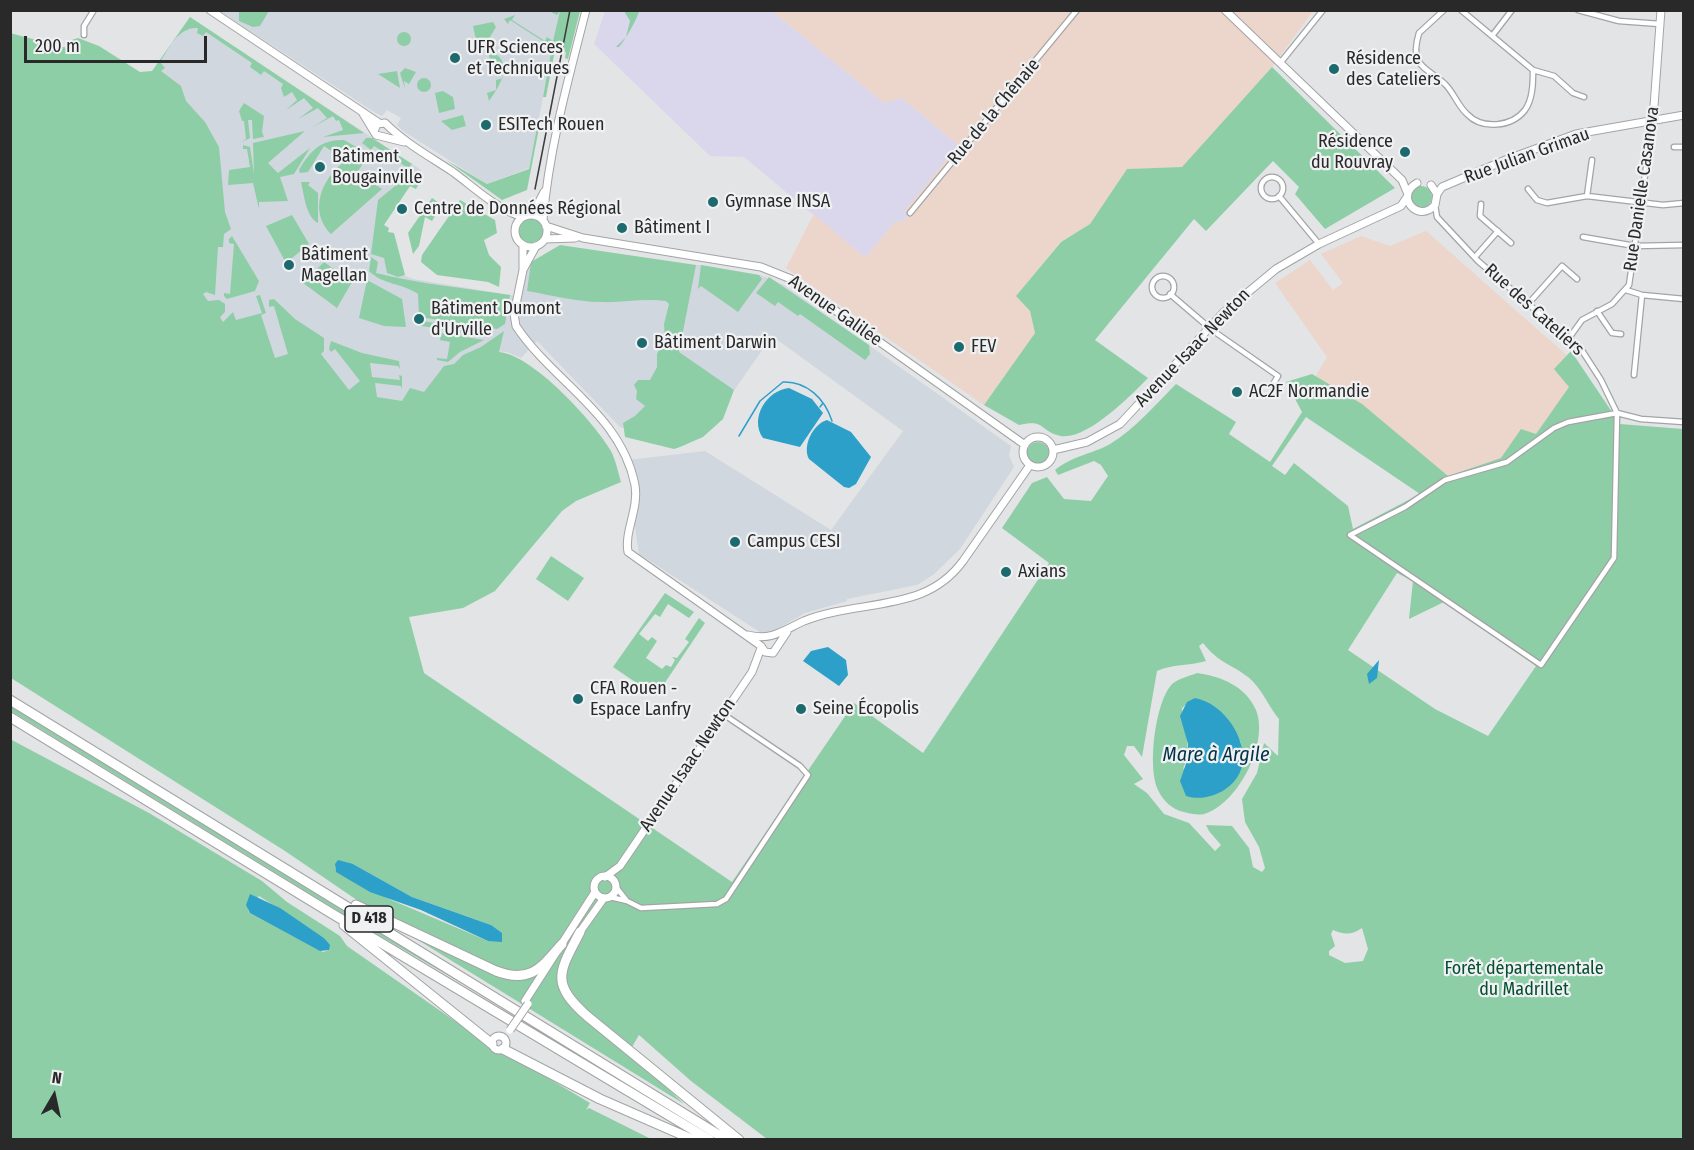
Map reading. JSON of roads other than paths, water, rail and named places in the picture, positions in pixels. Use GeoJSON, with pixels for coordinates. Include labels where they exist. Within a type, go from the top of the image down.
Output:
{"type":"FeatureCollection","features":[{"type":"Feature","properties":{"kind":"highway","name":"D 418"},"geometry":{"type":"LineString","coordinates":[[10,700],[332,895],[727,1140]]}},
{"type":"Feature","properties":{"kind":"highway","name":"D 418"},"geometry":{"type":"LineString","coordinates":[[10,717],[710,1140]]}},
{"type":"Feature","properties":{"kind":"highway"},"geometry":{"type":"LineString","coordinates":[[332,895],[507,975],[520,977],[536,972],[562,944]]}},
{"type":"Feature","properties":{"kind":"highway"},"geometry":{"type":"LineString","coordinates":[[331,913],[492,1044]]}},
{"type":"Feature","properties":{"kind":"highway"},"geometry":{"type":"LineString","coordinates":[[580,932],[562,974],[564,990],[570,1001],[739,1140]]}},
{"type":"Feature","properties":{"kind":"highway"},"geometry":{"type":"LineString","coordinates":[[505,1045],[600,1100],[693,1140]]}},
{"type":"Feature","properties":{"kind":"street"},"geometry":{"type":"LineString","coordinates":[[84,35],[84,26],[94,10]]}},
{"type":"Feature","properties":{"kind":"street"},"geometry":{"type":"LineString","coordinates":[[210,10],[379,123],[385,123],[406,142],[453,172],[501,208],[516,226],[517,238],[524,245],[536,246]]}},
{"type":"Feature","properties":{"kind":"street"},"geometry":{"type":"LineString","coordinates":[[523,270],[536,246],[545,239],[544,192],[558,120],[586,10]]}},
{"type":"Feature","properties":{"kind":"street","name":"Rue de la Chênaie"},"geometry":{"type":"LineString","coordinates":[[910,213],[1077,10]]}},
{"type":"Feature","properties":{"kind":"street"},"geometry":{"type":"LineString","coordinates":[[1225,10],[1402,180],[1411,207],[1423,212],[1435,205]]}},
{"type":"Feature","properties":{"kind":"street"},"geometry":{"type":"LineString","coordinates":[[1281,62],[1323,10]]}},
{"type":"Feature","properties":{"kind":"street"},"geometry":{"type":"LineString","coordinates":[[1444,10],[1419,33],[1416,55],[1420,66],[1444,83],[1467,115],[1481,123],[1494,125],[1517,117],[1526,109],[1530,98],[1533,70]]}},
{"type":"Feature","properties":{"kind":"street"},"geometry":{"type":"LineString","coordinates":[[1461,10],[1533,70],[1554,76],[1573,93],[1584,97]]}},
{"type":"Feature","properties":{"kind":"street"},"geometry":{"type":"LineString","coordinates":[[1492,36],[1512,10]]}},
{"type":"Feature","properties":{"kind":"street"},"geometry":{"type":"LineString","coordinates":[[1578,10],[1619,21],[1660,24]]}},
{"type":"Feature","properties":{"kind":"street","name":"Rue Danielle Casanova"},"geometry":{"type":"LineString","coordinates":[[1569,338],[1582,320],[1612,304],[1626,290],[1635,246],[1653,120],[1661,10]]}},
{"type":"Feature","properties":{"kind":"street"},"geometry":{"type":"LineString","coordinates":[[362,112],[365,121],[378,137],[406,142]]}},
{"type":"Feature","properties":{"kind":"street","name":"Rue Julian Grimau"},"geometry":{"type":"LineString","coordinates":[[1437,194],[1442,187],[1576,134],[1683,115]]}},
{"type":"Feature","properties":{"kind":"street"},"geometry":{"type":"LineString","coordinates":[[374,131],[379,123]]}},
{"type":"Feature","properties":{"kind":"street"},"geometry":{"type":"LineString","coordinates":[[383,138],[389,133],[389,129]]}},
{"type":"Feature","properties":{"kind":"street"},"geometry":{"type":"LineString","coordinates":[[1674,147],[1683,147]]}},
{"type":"Feature","properties":{"kind":"street"},"geometry":{"type":"LineString","coordinates":[[1587,196],[1592,160]]}},
{"type":"Feature","properties":{"kind":"street"},"geometry":{"type":"LineString","coordinates":[[1274,177],[1279,179],[1283,188],[1280,196],[1272,198],[1264,195],[1261,187],[1265,180],[1274,177]]}},
{"type":"Feature","properties":{"kind":"street"},"geometry":{"type":"LineString","coordinates":[[1402,180],[1431,185],[1437,194],[1435,205],[1437,217]]}},
{"type":"Feature","properties":{"kind":"street"},"geometry":{"type":"LineString","coordinates":[[1407,195],[1417,183]]}},
{"type":"Feature","properties":{"kind":"street","name":"Rue Julian Grimau"},"geometry":{"type":"LineString","coordinates":[[1431,185],[1442,187]]}},
{"type":"Feature","properties":{"kind":"street"},"geometry":{"type":"LineString","coordinates":[[1528,189],[1537,200],[1547,203],[1587,196],[1663,205],[1683,203]]}},
{"type":"Feature","properties":{"kind":"street"},"geometry":{"type":"LineString","coordinates":[[532,215],[544,192]]}},
{"type":"Feature","properties":{"kind":"street","name":"Avenue Isaac Newton"},"geometry":{"type":"LineString","coordinates":[[1396,209],[1407,195]]}},
{"type":"Feature","properties":{"kind":"street"},"geometry":{"type":"LineString","coordinates":[[1280,196],[1319,244]]}},
{"type":"Feature","properties":{"kind":"street"},"geometry":{"type":"LineString","coordinates":[[1481,204],[1480,216],[1511,243]]}},
{"type":"Feature","properties":{"kind":"street","name":"Avenue Isaac Newton"},"geometry":{"type":"LineString","coordinates":[[1053,450],[1087,442],[1120,424],[1209,327],[1257,282],[1319,244],[1396,209],[1411,207]]}},
{"type":"Feature","properties":{"kind":"street"},"geometry":{"type":"LineString","coordinates":[[501,208],[523,217],[532,215],[545,223]]}},
{"type":"Feature","properties":{"kind":"street","name":"Rue des Cateliers"},"geometry":{"type":"LineString","coordinates":[[1423,212],[1437,217],[1475,257],[1569,338],[1594,369],[1617,413]]}},
{"type":"Feature","properties":{"kind":"street"},"geometry":{"type":"LineString","coordinates":[[516,226],[523,217]]}},
{"type":"Feature","properties":{"kind":"street","name":"Avenue Galilée"},"geometry":{"type":"LineString","coordinates":[[545,223],[583,238]]}},
{"type":"Feature","properties":{"kind":"street"},"geometry":{"type":"LineString","coordinates":[[1475,257],[1498,231]]}},
{"type":"Feature","properties":{"kind":"street"},"geometry":{"type":"LineString","coordinates":[[1583,237],[1635,246],[1683,245]]}},
{"type":"Feature","properties":{"kind":"street","name":"Avenue Galilée"},"geometry":{"type":"LineString","coordinates":[[545,239],[583,238],[761,267],[783,275],[1025,445]]}},
{"type":"Feature","properties":{"kind":"street"},"geometry":{"type":"LineString","coordinates":[[524,245],[523,270],[514,314],[516,326],[608,425],[628,460],[636,494],[628,552],[748,635],[770,654]]}},
{"type":"Feature","properties":{"kind":"street"},"geometry":{"type":"LineString","coordinates":[[1529,303],[1562,266],[1577,279]]}},
{"type":"Feature","properties":{"kind":"street"},"geometry":{"type":"LineString","coordinates":[[1164,276],[1172,280],[1173,289],[1170,294],[1162,297],[1154,293],[1152,284],[1155,278],[1164,276]]}},
{"type":"Feature","properties":{"kind":"street"},"geometry":{"type":"LineString","coordinates":[[1626,290],[1642,295],[1683,299]]}},
{"type":"Feature","properties":{"kind":"street"},"geometry":{"type":"LineString","coordinates":[[1170,294],[1209,327],[1278,376],[1272,386]]}},
{"type":"Feature","properties":{"kind":"street"},"geometry":{"type":"LineString","coordinates":[[1634,375],[1642,295]]}},
{"type":"Feature","properties":{"kind":"street"},"geometry":{"type":"LineString","coordinates":[[1597,311],[1612,333],[1621,334]]}},
{"type":"Feature","properties":{"kind":"street"},"geometry":{"type":"LineString","coordinates":[[1617,413],[1614,558],[1541,665],[1482,622],[1350,535],[1405,507],[1445,480],[1507,462],[1554,428],[1568,422],[1617,413],[1641,419],[1683,422]]}},
{"type":"Feature","properties":{"kind":"street"},"geometry":{"type":"LineString","coordinates":[[1039,437],[1048,441],[1053,450],[1052,458],[1047,465],[1038,467],[1030,465],[1024,458],[1025,445],[1039,437]]}},
{"type":"Feature","properties":{"kind":"street"},"geometry":{"type":"LineString","coordinates":[[769,637],[778,645],[787,632],[801,622],[824,614],[904,599],[934,587],[959,566],[1030,465]]}},
{"type":"Feature","properties":{"kind":"street"},"geometry":{"type":"LineString","coordinates":[[748,635],[769,637],[787,632]]}},
{"type":"Feature","properties":{"kind":"street","name":"Avenue Isaac Newton"},"geometry":{"type":"LineString","coordinates":[[757,664],[761,647],[769,637]]}},
{"type":"Feature","properties":{"kind":"street","name":"Avenue Isaac Newton"},"geometry":{"type":"LineString","coordinates":[[605,876],[620,866],[757,664],[777,650],[778,645]]}},
{"type":"Feature","properties":{"kind":"street"},"geometry":{"type":"LineString","coordinates":[[596,892],[607,898],[627,901],[641,908],[717,904],[726,899],[808,775],[800,766],[723,714]]}},
{"type":"Feature","properties":{"kind":"street","name":"Avenue Isaac Newton"},"geometry":{"type":"LineString","coordinates":[[616,886],[620,866]]}},
{"type":"Feature","properties":{"kind":"street"},"geometry":{"type":"LineString","coordinates":[[527,1002],[596,892],[596,882],[605,876],[612,879],[627,901]]}},
{"type":"Feature","properties":{"kind":"street"},"geometry":{"type":"LineString","coordinates":[[505,1045],[496,1049],[492,1044],[495,1037],[509,1028],[616,886]]}},
{"type":"Feature","properties":{"kind":"street"},"geometry":{"type":"LineString","coordinates":[[505,1045],[509,1028]]}},
{"type":"Feature","properties":{"kind":"street"},"geometry":{"type":"LineString","coordinates":[[499,1035],[505,1045]]}},
{"type":"Feature","properties":{"kind":"water"},"geometry":{"type":"Polygon","coordinates":[[[789,388],[812,399],[823,413],[800,447],[763,438],[759,430],[759,414],[767,399],[789,388]]]}},
{"type":"Feature","properties":{"kind":"water"},"geometry":{"type":"Polygon","coordinates":[[[827,420],[851,432],[871,457],[856,484],[849,488],[844,487],[809,459],[807,454],[810,436],[817,426],[827,420]]]}},
{"type":"Feature","properties":{"kind":"water"},"geometry":{"type":"Polygon","coordinates":[[[828,647],[846,660],[848,675],[839,686],[803,661],[811,651],[828,647]]]}},
{"type":"Feature","properties":{"kind":"water"},"geometry":{"type":"Polygon","coordinates":[[[1379,660],[1377,678],[1369,684],[1367,674],[1379,660]]]}},
{"type":"Feature","properties":{"kind":"water","name":"Mare à Argile"},"geometry":{"type":"Polygon","coordinates":[[[1195,698],[1213,706],[1228,720],[1239,738],[1243,757],[1242,767],[1232,784],[1215,795],[1196,798],[1186,796],[1180,781],[1188,758],[1188,744],[1180,716],[1187,702],[1195,698]]]}},
{"type":"Feature","properties":{"kind":"water"},"geometry":{"type":"Polygon","coordinates":[[[338,860],[353,864],[412,897],[491,925],[502,933],[502,942],[488,941],[421,910],[370,892],[336,872],[335,864],[338,860]]]}},
{"type":"Feature","properties":{"kind":"water"},"geometry":{"type":"Polygon","coordinates":[[[250,894],[280,908],[324,938],[330,945],[329,950],[320,951],[250,913],[246,905],[250,894]]]}},
{"type":"Feature","properties":{"kind":"waterway"},"geometry":{"type":"LineString","coordinates":[[739,436],[760,401],[783,382],[792,382],[814,393],[825,405],[832,421]]}},
{"type":"Feature","properties":{"kind":"waterway"},"geometry":{"type":"LineString","coordinates":[[820,407],[823,403]]}},
{"type":"Feature","properties":{"kind":"tram line"},"geometry":{"type":"LineString","coordinates":[[535,189],[570,10]]}},
{"type":"Feature","properties":{"kind":"place","name":"UFR Sciences et Techniques"},"geometry":{"type":"Point","coordinates":[455,58]}},
{"type":"Feature","properties":{"kind":"place","name":"Résidence des Cateliers"},"geometry":{"type":"Point","coordinates":[1334,69]}},
{"type":"Feature","properties":{"kind":"place","name":"ESITech Rouen"},"geometry":{"type":"Point","coordinates":[486,125]}},
{"type":"Feature","properties":{"kind":"place","name":"Résidence du Rouvray"},"geometry":{"type":"Point","coordinates":[1405,152]}},
{"type":"Feature","properties":{"kind":"place","name":"Bâtiment Bougainville"},"geometry":{"type":"Point","coordinates":[320,167]}},
{"type":"Feature","properties":{"kind":"place","name":"Gymnase INSA"},"geometry":{"type":"Point","coordinates":[713,202]}},
{"type":"Feature","properties":{"kind":"place","name":"Centre de Données Régional"},"geometry":{"type":"Point","coordinates":[402,209]}},
{"type":"Feature","properties":{"kind":"place","name":"Bâtiment I"},"geometry":{"type":"Point","coordinates":[622,228]}},
{"type":"Feature","properties":{"kind":"place","name":"Bâtiment Magellan"},"geometry":{"type":"Point","coordinates":[289,265]}},
{"type":"Feature","properties":{"kind":"place","name":"Bâtiment Dumont d'Urville"},"geometry":{"type":"Point","coordinates":[419,319]}},
{"type":"Feature","properties":{"kind":"place","name":"Bâtiment Darwin"},"geometry":{"type":"Point","coordinates":[642,343]}},
{"type":"Feature","properties":{"kind":"place","name":"FEV"},"geometry":{"type":"Point","coordinates":[959,347]}},
{"type":"Feature","properties":{"kind":"place","name":"AC2F Normandie"},"geometry":{"type":"Point","coordinates":[1237,392]}},
{"type":"Feature","properties":{"kind":"place","name":"Campus CESI"},"geometry":{"type":"Point","coordinates":[735,542]}},
{"type":"Feature","properties":{"kind":"place","name":"Axians"},"geometry":{"type":"Point","coordinates":[1006,572]}},
{"type":"Feature","properties":{"kind":"place","name":"CFA Rouen - Espace Lanfry"},"geometry":{"type":"Point","coordinates":[578,699]}},
{"type":"Feature","properties":{"kind":"place","name":"Seine Écopolis"},"geometry":{"type":"Point","coordinates":[801,709]}},
{"type":"Feature","properties":{"kind":"park label","name":"Forêt départementale du Madrillet"},"geometry":{"type":"Point","coordinates":[1524,979]}}]}
